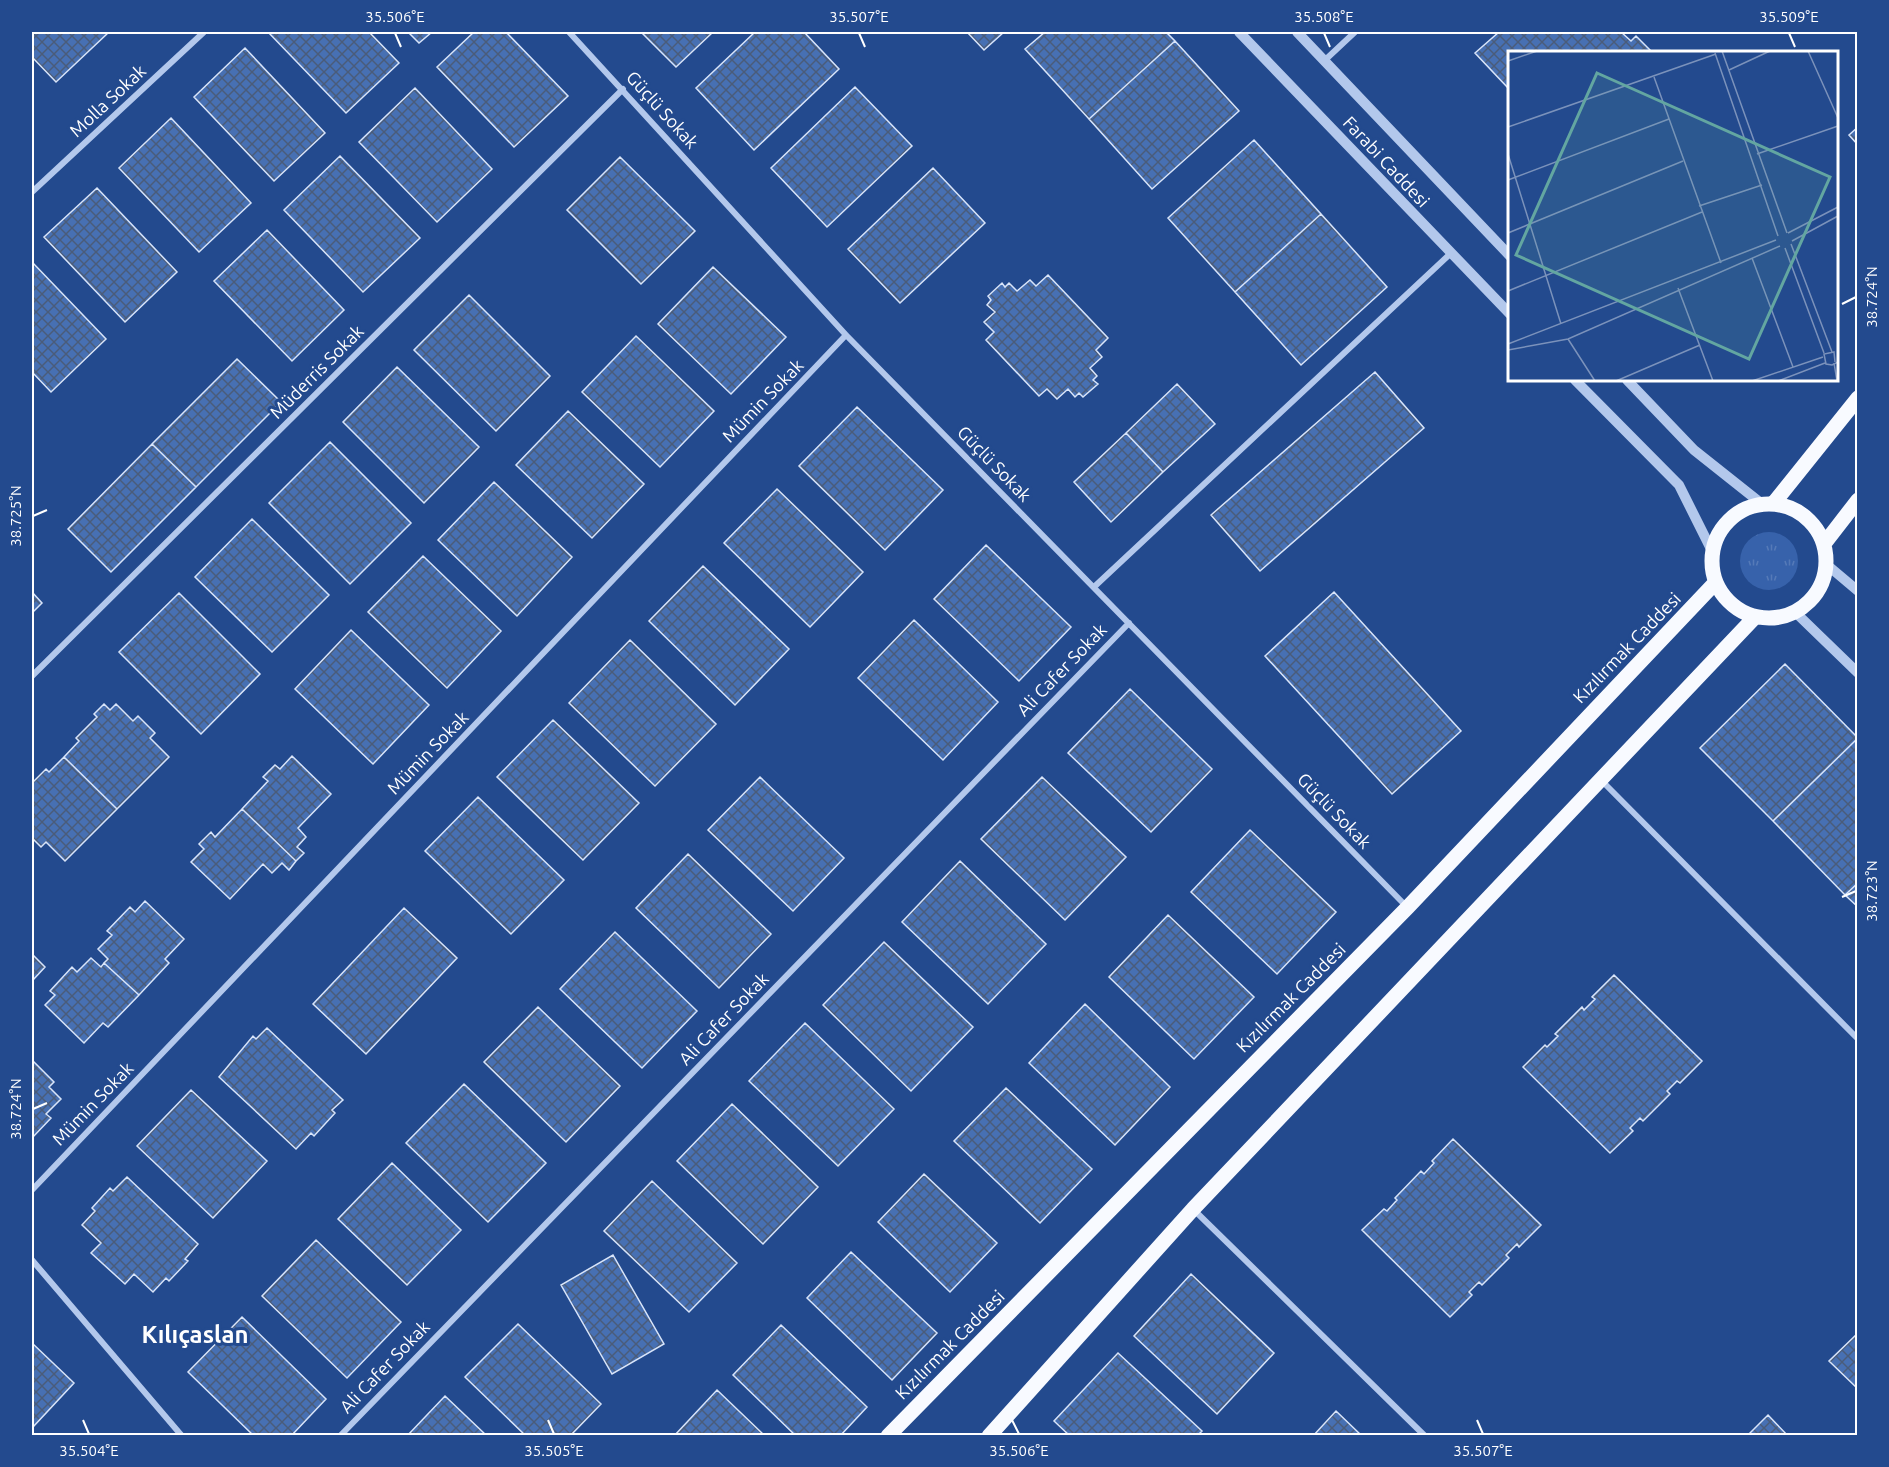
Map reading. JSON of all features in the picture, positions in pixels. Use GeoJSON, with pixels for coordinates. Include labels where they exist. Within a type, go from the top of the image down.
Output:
{"type":"FeatureCollection","features":[{"type":"Feature","properties":{"kind":"main road"},"geometry":{"type":"LineString","coordinates":[[1768,504],[1857,398]]}},
{"type":"Feature","properties":{"kind":"main road"},"geometry":{"type":"LineString","coordinates":[[1824,544],[1857,500]]}},
{"type":"Feature","properties":{"kind":"main road"},"geometry":{"type":"LineString","coordinates":[[1768,504],[1790,508],[1805,516],[1817,529],[1824,544],[1826,564],[1822,584],[1811,600],[1795,612],[1775,618],[1755,617],[1739,610],[1725,598],[1715,583],[1712,551],[1718,534],[1729,519],[1744,509],[1768,504]]}},
{"type":"Feature","properties":{"kind":"main road","name":"Kızılırmak Caddesi"},"geometry":{"type":"LineString","coordinates":[[888,1436],[1408,908],[1715,583]]}},
{"type":"Feature","properties":{"kind":"main road"},"geometry":{"type":"LineString","coordinates":[[989,1436],[1193,1209],[1755,617]]}},
{"type":"Feature","properties":{"kind":"street","name":"Molla Sokak"},"geometry":{"type":"LineString","coordinates":[[32,192],[204,32]]}},
{"type":"Feature","properties":{"kind":"street","name":"Güçlü Sokak"},"geometry":{"type":"LineString","coordinates":[[568,32],[623,89],[846,335],[1408,908]]}},
{"type":"Feature","properties":{"kind":"street","name":"Farabi Caddesi"},"geometry":{"type":"LineString","coordinates":[[1239,32],[1508,313]]}},
{"type":"Feature","properties":{"kind":"street","name":"Farabi Caddesi"},"geometry":{"type":"LineString","coordinates":[[1297,32],[1508,255]]}},
{"type":"Feature","properties":{"kind":"street"},"geometry":{"type":"LineString","coordinates":[[1324,61],[1355,32]]}},
{"type":"Feature","properties":{"kind":"street","name":"Müderris Sokak"},"geometry":{"type":"LineString","coordinates":[[32,675],[623,89]]}},
{"type":"Feature","properties":{"kind":"street"},"geometry":{"type":"LineString","coordinates":[[1094,587],[1450,254]]}},
{"type":"Feature","properties":{"kind":"street","name":"Mümin Sokak"},"geometry":{"type":"LineString","coordinates":[[32,1190],[846,335]]}},
{"type":"Feature","properties":{"kind":"street"},"geometry":{"type":"LineString","coordinates":[[1576,381],[1679,485],[1712,551]]}},
{"type":"Feature","properties":{"kind":"street"},"geometry":{"type":"LineString","coordinates":[[1628,381],[1694,450],[1768,504]]}},
{"type":"Feature","properties":{"kind":"street"},"geometry":{"type":"LineString","coordinates":[[1826,564],[1857,591]]}},
{"type":"Feature","properties":{"kind":"street"},"geometry":{"type":"LineString","coordinates":[[1795,612],[1857,673]]}},
{"type":"Feature","properties":{"kind":"street","name":"Ali Cafer Sokak"},"geometry":{"type":"LineString","coordinates":[[340,1436],[1129,623]]}},
{"type":"Feature","properties":{"kind":"street"},"geometry":{"type":"LineString","coordinates":[[1600,778],[1857,1039]]}},
{"type":"Feature","properties":{"kind":"street"},"geometry":{"type":"LineString","coordinates":[[1193,1209],[1425,1436]]}},
{"type":"Feature","properties":{"kind":"street"},"geometry":{"type":"LineString","coordinates":[[32,1260],[182,1436]]}},
{"type":"Feature","properties":{"kind":"green space"},"geometry":{"type":"Polygon","coordinates":[[[1763,532],[1775,532],[1785,536],[1794,545],[1798,567],[1790,582],[1775,590],[1763,590],[1753,586],[1744,577],[1740,567],[1740,555],[1744,545],[1753,536],[1763,532]]]}},
{"type":"Feature","properties":{"kind":"building"},"geometry":{"type":"Polygon","coordinates":[[[32,32],[109,32],[56,82],[32,57],[32,32]]]}},
{"type":"Feature","properties":{"kind":"building"},"geometry":{"type":"Polygon","coordinates":[[[268,32],[369,32],[399,63],[346,113],[268,32]]]}},
{"type":"Feature","properties":{"kind":"building"},"geometry":{"type":"Polygon","coordinates":[[[408,32],[432,32],[419,43],[408,32]]]}},
{"type":"Feature","properties":{"kind":"building"},"geometry":{"type":"Polygon","coordinates":[[[474,32],[506,32],[568,96],[514,147],[437,67],[474,32]]]}},
{"type":"Feature","properties":{"kind":"building"},"geometry":{"type":"Polygon","coordinates":[[[641,32],[713,32],[676,67],[641,32]]]}},
{"type":"Feature","properties":{"kind":"building"},"geometry":{"type":"Polygon","coordinates":[[[755,32],[804,32],[839,69],[754,150],[696,88],[755,32]]]}},
{"type":"Feature","properties":{"kind":"building"},"geometry":{"type":"Polygon","coordinates":[[[967,32],[1004,32],[984,50],[967,32]]]}},
{"type":"Feature","properties":{"kind":"building"},"geometry":{"type":"Polygon","coordinates":[[[1045,32],[1166,32],[1175,41],[1089,119],[1025,49],[1045,32]]]}},
{"type":"Feature","properties":{"kind":"building"},"geometry":{"type":"Polygon","coordinates":[[[1499,32],[1621,32],[1631,41],[1636,36],[1651,51],[1508,51],[1508,88],[1475,53],[1499,32]]]}},
{"type":"Feature","properties":{"kind":"building"},"geometry":{"type":"Polygon","coordinates":[[[1175,41],[1239,111],[1152,189],[1089,119],[1175,41]]]}},
{"type":"Feature","properties":{"kind":"building"},"geometry":{"type":"Polygon","coordinates":[[[245,48],[325,133],[274,181],[194,97],[245,48]]]}},
{"type":"Feature","properties":{"kind":"building"},"geometry":{"type":"Polygon","coordinates":[[[855,87],[912,146],[827,227],[771,168],[855,87]]]}},
{"type":"Feature","properties":{"kind":"building"},"geometry":{"type":"Polygon","coordinates":[[[415,88],[492,169],[437,222],[359,142],[415,88]]]}},
{"type":"Feature","properties":{"kind":"building"},"geometry":{"type":"Polygon","coordinates":[[[171,118],[251,203],[199,252],[119,168],[171,118]]]}},
{"type":"Feature","properties":{"kind":"building"},"geometry":{"type":"Polygon","coordinates":[[[1858,127],[1858,145],[1849,135],[1858,127]]]}},
{"type":"Feature","properties":{"kind":"building"},"geometry":{"type":"Polygon","coordinates":[[[1254,140],[1321,214],[1235,292],[1168,218],[1254,140]]]}},
{"type":"Feature","properties":{"kind":"building"},"geometry":{"type":"Polygon","coordinates":[[[340,156],[420,238],[363,292],[284,210],[340,156]]]}},
{"type":"Feature","properties":{"kind":"building"},"geometry":{"type":"Polygon","coordinates":[[[620,157],[695,231],[641,284],[567,210],[620,157]]]}},
{"type":"Feature","properties":{"kind":"building"},"geometry":{"type":"Polygon","coordinates":[[[933,168],[985,223],[900,303],[848,249],[933,168]]]}},
{"type":"Feature","properties":{"kind":"building"},"geometry":{"type":"Polygon","coordinates":[[[97,188],[177,272],[125,322],[44,237],[97,188]]]}},
{"type":"Feature","properties":{"kind":"building"},"geometry":{"type":"Polygon","coordinates":[[[1321,214],[1387,287],[1301,365],[1235,292],[1321,214]]]}},
{"type":"Feature","properties":{"kind":"building"},"geometry":{"type":"Polygon","coordinates":[[[267,230],[344,310],[292,361],[214,281],[267,230]]]}},
{"type":"Feature","properties":{"kind":"building"},"geometry":{"type":"Polygon","coordinates":[[[32,262],[106,339],[51,392],[32,372],[32,262]]]}},
{"type":"Feature","properties":{"kind":"building"},"geometry":{"type":"Polygon","coordinates":[[[713,267],[786,337],[731,394],[658,324],[713,267]]]}},
{"type":"Feature","properties":{"kind":"building"},"geometry":{"type":"Polygon","coordinates":[[[1048,275],[1108,338],[1096,350],[1102,357],[1090,368],[1097,376],[1093,380],[1098,384],[1083,397],[1079,393],[1075,397],[1068,389],[1057,399],[1047,389],[1039,396],[986,340],[994,332],[984,322],[995,312],[987,305],[991,300],[988,296],[1002,283],[1005,287],[1009,283],[1017,291],[1030,280],[1036,286],[1048,275]]]}},
{"type":"Feature","properties":{"kind":"building"},"geometry":{"type":"Polygon","coordinates":[[[469,295],[550,376],[496,431],[414,350],[469,295]]]}},
{"type":"Feature","properties":{"kind":"building"},"geometry":{"type":"Polygon","coordinates":[[[636,336],[714,411],[660,467],[582,392],[636,336]]]}},
{"type":"Feature","properties":{"kind":"building"},"geometry":{"type":"Polygon","coordinates":[[[237,359],[281,402],[196,487],[152,444],[237,359]]]}},
{"type":"Feature","properties":{"kind":"building"},"geometry":{"type":"Polygon","coordinates":[[[397,367],[479,447],[424,503],[343,422],[397,367]]]}},
{"type":"Feature","properties":{"kind":"building"},"geometry":{"type":"Polygon","coordinates":[[[1375,372],[1424,428],[1260,571],[1211,515],[1375,372]]]}},
{"type":"Feature","properties":{"kind":"building"},"geometry":{"type":"Polygon","coordinates":[[[1177,384],[1215,424],[1163,472],[1126,433],[1177,384]]]}},
{"type":"Feature","properties":{"kind":"building"},"geometry":{"type":"Polygon","coordinates":[[[857,407],[943,490],[885,550],[799,466],[857,407]]]}},
{"type":"Feature","properties":{"kind":"building"},"geometry":{"type":"Polygon","coordinates":[[[568,411],[644,484],[592,538],[516,465],[568,411]]]}},
{"type":"Feature","properties":{"kind":"building"},"geometry":{"type":"Polygon","coordinates":[[[1126,433],[1163,472],[1111,522],[1074,482],[1126,433]]]}},
{"type":"Feature","properties":{"kind":"building"},"geometry":{"type":"Polygon","coordinates":[[[330,442],[411,523],[350,584],[269,503],[330,442]]]}},
{"type":"Feature","properties":{"kind":"building"},"geometry":{"type":"Polygon","coordinates":[[[152,444],[196,487],[111,572],[68,529],[152,444]]]}},
{"type":"Feature","properties":{"kind":"building"},"geometry":{"type":"Polygon","coordinates":[[[494,482],[572,557],[517,616],[438,540],[494,482]]]}},
{"type":"Feature","properties":{"kind":"building"},"geometry":{"type":"Polygon","coordinates":[[[777,489],[863,572],[810,627],[724,543],[777,489]]]}},
{"type":"Feature","properties":{"kind":"building"},"geometry":{"type":"Polygon","coordinates":[[[252,519],[329,595],[272,652],[195,577],[252,519]]]}},
{"type":"Feature","properties":{"kind":"building"},"geometry":{"type":"Polygon","coordinates":[[[986,545],[1071,627],[1019,681],[934,599],[986,545]]]}},
{"type":"Feature","properties":{"kind":"building"},"geometry":{"type":"Polygon","coordinates":[[[423,556],[501,631],[447,688],[368,612],[423,556]]]}},
{"type":"Feature","properties":{"kind":"building"},"geometry":{"type":"Polygon","coordinates":[[[703,566],[789,649],[735,705],[649,621],[703,566]]]}},
{"type":"Feature","properties":{"kind":"building"},"geometry":{"type":"Polygon","coordinates":[[[32,592],[42,603],[32,613],[32,592]]]}},
{"type":"Feature","properties":{"kind":"building"},"geometry":{"type":"Polygon","coordinates":[[[1334,592],[1461,731],[1392,794],[1265,656],[1334,592]]]}},
{"type":"Feature","properties":{"kind":"building"},"geometry":{"type":"Polygon","coordinates":[[[179,593],[260,674],[201,734],[119,652],[179,593]]]}},
{"type":"Feature","properties":{"kind":"building"},"geometry":{"type":"Polygon","coordinates":[[[914,620],[998,702],[943,760],[858,678],[914,620]]]}},
{"type":"Feature","properties":{"kind":"building"},"geometry":{"type":"Polygon","coordinates":[[[351,630],[429,705],[373,764],[295,689],[351,630]]]}},
{"type":"Feature","properties":{"kind":"building"},"geometry":{"type":"Polygon","coordinates":[[[630,640],[716,724],[655,786],[569,703],[630,640]]]}},
{"type":"Feature","properties":{"kind":"building"},"geometry":{"type":"Polygon","coordinates":[[[1785,664],[1858,738],[1773,821],[1700,748],[1785,664]]]}},
{"type":"Feature","properties":{"kind":"building"},"geometry":{"type":"Polygon","coordinates":[[[1130,689],[1212,769],[1151,832],[1068,753],[1130,689]]]}},
{"type":"Feature","properties":{"kind":"building"},"geometry":{"type":"Polygon","coordinates":[[[104,704],[110,710],[116,704],[133,721],[138,716],[155,733],[150,738],[169,757],[117,809],[64,757],[79,741],[76,738],[97,717],[94,714],[104,704]]]}},
{"type":"Feature","properties":{"kind":"building"},"geometry":{"type":"Polygon","coordinates":[[[553,720],[639,803],[583,860],[497,777],[553,720]]]}},
{"type":"Feature","properties":{"kind":"building"},"geometry":{"type":"Polygon","coordinates":[[[1858,738],[1858,883],[1845,895],[1773,821],[1858,738]]]}},
{"type":"Feature","properties":{"kind":"building"},"geometry":{"type":"Polygon","coordinates":[[[292,756],[331,794],[298,828],[306,837],[297,847],[304,853],[296,861],[242,809],[268,781],[263,777],[275,765],[280,769],[292,756]]]}},
{"type":"Feature","properties":{"kind":"building"},"geometry":{"type":"Polygon","coordinates":[[[64,757],[117,809],[65,861],[46,842],[41,847],[32,838],[32,783],[46,769],[49,772],[64,757]]]}},
{"type":"Feature","properties":{"kind":"building"},"geometry":{"type":"Polygon","coordinates":[[[760,777],[844,858],[793,911],[708,830],[760,777]]]}},
{"type":"Feature","properties":{"kind":"building"},"geometry":{"type":"Polygon","coordinates":[[[1042,777],[1126,857],[1065,920],[981,839],[1042,777]]]}},
{"type":"Feature","properties":{"kind":"building"},"geometry":{"type":"Polygon","coordinates":[[[478,797],[564,880],[511,934],[425,851],[478,797]]]}},
{"type":"Feature","properties":{"kind":"building"},"geometry":{"type":"Polygon","coordinates":[[[242,809],[296,861],[289,870],[282,863],[272,873],[263,864],[230,899],[191,862],[204,849],[199,844],[211,832],[215,837],[242,809]]]}},
{"type":"Feature","properties":{"kind":"building"},"geometry":{"type":"Polygon","coordinates":[[[1250,830],[1336,912],[1277,974],[1191,892],[1250,830]]]}},
{"type":"Feature","properties":{"kind":"building"},"geometry":{"type":"Polygon","coordinates":[[[688,854],[771,934],[719,988],[636,908],[688,854]]]}},
{"type":"Feature","properties":{"kind":"building"},"geometry":{"type":"Polygon","coordinates":[[[960,861],[1046,944],[988,1004],[902,922],[960,861]]]}},
{"type":"Feature","properties":{"kind":"building"},"geometry":{"type":"Polygon","coordinates":[[[1858,883],[1858,907],[1845,895],[1858,883]]]}},
{"type":"Feature","properties":{"kind":"building"},"geometry":{"type":"Polygon","coordinates":[[[145,901],[184,939],[165,959],[169,963],[139,995],[104,963],[108,959],[98,949],[112,935],[107,931],[130,907],[135,912],[145,901]]]}},
{"type":"Feature","properties":{"kind":"building"},"geometry":{"type":"Polygon","coordinates":[[[404,908],[457,958],[366,1054],[313,1004],[404,908]]]}},
{"type":"Feature","properties":{"kind":"building"},"geometry":{"type":"Polygon","coordinates":[[[1168,915],[1254,997],[1194,1059],[1109,977],[1168,915]]]}},
{"type":"Feature","properties":{"kind":"building"},"geometry":{"type":"Polygon","coordinates":[[[615,932],[697,1011],[642,1068],[560,989],[615,932]]]}},
{"type":"Feature","properties":{"kind":"building"},"geometry":{"type":"Polygon","coordinates":[[[884,942],[973,1027],[911,1091],[823,1005],[884,942]]]}},
{"type":"Feature","properties":{"kind":"building"},"geometry":{"type":"Polygon","coordinates":[[[32,954],[45,967],[32,981],[32,954]]]}},
{"type":"Feature","properties":{"kind":"building"},"geometry":{"type":"Polygon","coordinates":[[[91,958],[101,967],[104,963],[139,995],[108,1027],[103,1023],[84,1043],[45,1005],[55,995],[50,991],[72,967],[77,972],[91,958]]]}},
{"type":"Feature","properties":{"kind":"building"},"geometry":{"type":"Polygon","coordinates":[[[1614,975],[1702,1061],[1680,1083],[1677,1081],[1667,1091],[1670,1094],[1643,1121],[1640,1118],[1630,1128],[1633,1131],[1610,1153],[1523,1067],[1545,1045],[1547,1047],[1558,1036],[1555,1034],[1582,1007],[1584,1010],[1595,999],[1592,997],[1614,975]]]}},
{"type":"Feature","properties":{"kind":"building"},"geometry":{"type":"Polygon","coordinates":[[[1085,1004],[1170,1087],[1115,1145],[1029,1063],[1085,1004]]]}},
{"type":"Feature","properties":{"kind":"building"},"geometry":{"type":"Polygon","coordinates":[[[538,1007],[620,1086],[566,1142],[484,1062],[538,1007]]]}},
{"type":"Feature","properties":{"kind":"building"},"geometry":{"type":"Polygon","coordinates":[[[805,1023],[894,1109],[838,1166],[749,1081],[805,1023]]]}},
{"type":"Feature","properties":{"kind":"building"},"geometry":{"type":"Polygon","coordinates":[[[267,1028],[343,1100],[332,1110],[335,1113],[314,1136],[311,1133],[296,1149],[219,1077],[253,1036],[256,1039],[267,1028]]]}},
{"type":"Feature","properties":{"kind":"building"},"geometry":{"type":"Polygon","coordinates":[[[32,1060],[54,1082],[49,1087],[61,1099],[46,1114],[51,1118],[33,1137],[32,1060]]]}},
{"type":"Feature","properties":{"kind":"building"},"geometry":{"type":"Polygon","coordinates":[[[464,1084],[546,1163],[488,1222],[406,1143],[464,1084]]]}},
{"type":"Feature","properties":{"kind":"building"},"geometry":{"type":"Polygon","coordinates":[[[1006,1088],[1092,1169],[1040,1223],[954,1141],[1006,1088]]]}},
{"type":"Feature","properties":{"kind":"building"},"geometry":{"type":"Polygon","coordinates":[[[191,1090],[267,1161],[213,1218],[137,1146],[191,1090]]]}},
{"type":"Feature","properties":{"kind":"building"},"geometry":{"type":"Polygon","coordinates":[[[732,1104],[818,1187],[763,1244],[677,1161],[732,1104]]]}},
{"type":"Feature","properties":{"kind":"building"},"geometry":{"type":"Polygon","coordinates":[[[1453,1139],[1541,1225],[1519,1247],[1517,1244],[1506,1255],[1509,1258],[1482,1285],[1479,1282],[1469,1292],[1472,1295],[1450,1317],[1362,1230],[1384,1209],[1387,1211],[1397,1200],[1395,1198],[1421,1171],[1424,1174],[1434,1163],[1432,1161],[1453,1139]]]}},
{"type":"Feature","properties":{"kind":"building"},"geometry":{"type":"Polygon","coordinates":[[[392,1163],[461,1230],[407,1285],[338,1219],[392,1163]]]}},
{"type":"Feature","properties":{"kind":"building"},"geometry":{"type":"Polygon","coordinates":[[[924,1174],[997,1243],[950,1292],[878,1222],[924,1174]]]}},
{"type":"Feature","properties":{"kind":"building"},"geometry":{"type":"Polygon","coordinates":[[[127,1177],[198,1244],[185,1259],[188,1261],[169,1281],[166,1278],[153,1292],[134,1274],[125,1284],[91,1253],[101,1243],[82,1225],[95,1211],[92,1208],[110,1188],[113,1191],[127,1177]]]}},
{"type":"Feature","properties":{"kind":"building"},"geometry":{"type":"Polygon","coordinates":[[[652,1181],[737,1263],[689,1312],[604,1231],[652,1181]]]}},
{"type":"Feature","properties":{"kind":"building"},"geometry":{"type":"Polygon","coordinates":[[[316,1240],[401,1322],[347,1378],[262,1296],[316,1240]]]}},
{"type":"Feature","properties":{"kind":"building"},"geometry":{"type":"Polygon","coordinates":[[[851,1252],[937,1333],[892,1380],[807,1298],[851,1252]]]}},
{"type":"Feature","properties":{"kind":"building"},"geometry":{"type":"Polygon","coordinates":[[[613,1255],[664,1344],[612,1374],[561,1285],[613,1255]]]}},
{"type":"Feature","properties":{"kind":"building"},"geometry":{"type":"Polygon","coordinates":[[[1191,1274],[1274,1353],[1217,1414],[1134,1336],[1191,1274]]]}},
{"type":"Feature","properties":{"kind":"building"},"geometry":{"type":"Polygon","coordinates":[[[242,1317],[326,1399],[291,1436],[254,1436],[188,1372],[242,1317]]]}},
{"type":"Feature","properties":{"kind":"building"},"geometry":{"type":"Polygon","coordinates":[[[518,1324],[601,1404],[570,1436],[526,1436],[465,1377],[518,1324]]]}},
{"type":"Feature","properties":{"kind":"building"},"geometry":{"type":"Polygon","coordinates":[[[781,1325],[867,1407],[840,1436],[796,1436],[733,1375],[781,1325]]]}},
{"type":"Feature","properties":{"kind":"building"},"geometry":{"type":"Polygon","coordinates":[[[1858,1333],[1858,1389],[1829,1361],[1858,1333]]]}},
{"type":"Feature","properties":{"kind":"building"},"geometry":{"type":"Polygon","coordinates":[[[32,1343],[74,1383],[32,1428],[32,1343]]]}},
{"type":"Feature","properties":{"kind":"building"},"geometry":{"type":"Polygon","coordinates":[[[1118,1353],[1202,1431],[1197,1436],[1070,1436],[1054,1421],[1118,1353]]]}},
{"type":"Feature","properties":{"kind":"building"},"geometry":{"type":"Polygon","coordinates":[[[717,1390],[765,1436],[674,1436],[717,1390]]]}},
{"type":"Feature","properties":{"kind":"building"},"geometry":{"type":"Polygon","coordinates":[[[445,1396],[487,1436],[407,1436],[445,1396]]]}},
{"type":"Feature","properties":{"kind":"building"},"geometry":{"type":"Polygon","coordinates":[[[1336,1411],[1362,1436],[1313,1436],[1336,1411]]]}},
{"type":"Feature","properties":{"kind":"building"},"geometry":{"type":"Polygon","coordinates":[[[1768,1415],[1788,1436],[1747,1436],[1768,1415]]]}},
{"type":"Feature","properties":{"kind":"district","name":"Kılıçaslan"},"geometry":{"type":"Point","coordinates":[195,1335]}}]}
